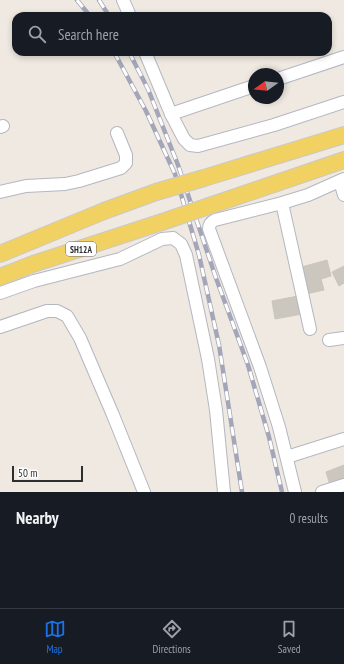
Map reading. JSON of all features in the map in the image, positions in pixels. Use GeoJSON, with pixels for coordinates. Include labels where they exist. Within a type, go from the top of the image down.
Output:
{"type":"FeatureCollection","features":[{"type":"Feature","properties":{"kind":"main road","name":"SH12A"},"geometry":{"type":"LineString","coordinates":[[0,254],[104,211],[156,192],[344,135]]}},
{"type":"Feature","properties":{"kind":"main road","name":"SH12A"},"geometry":{"type":"LineString","coordinates":[[0,277],[33,264],[344,160]]}},
{"type":"Feature","properties":{"kind":"street"},"geometry":{"type":"LineString","coordinates":[[123,0],[128,12]]}},
{"type":"Feature","properties":{"kind":"street"},"geometry":{"type":"LineString","coordinates":[[147,56],[171,114],[184,139],[190,145],[198,146],[274,125],[344,102]]}},
{"type":"Feature","properties":{"kind":"street"},"geometry":{"type":"LineString","coordinates":[[284,77],[344,57]]}},
{"type":"Feature","properties":{"kind":"street"},"geometry":{"type":"LineString","coordinates":[[171,114],[248,88]]}},
{"type":"Feature","properties":{"kind":"street"},"geometry":{"type":"LineString","coordinates":[[0,192],[26,186],[64,184],[121,168],[126,163],[126,155],[117,133]]}},
{"type":"Feature","properties":{"kind":"street"},"geometry":{"type":"LineString","coordinates":[[295,492],[279,427],[260,367],[209,229],[210,223],[215,220],[308,195],[342,180],[344,195]]}},
{"type":"Feature","properties":{"kind":"street"},"geometry":{"type":"LineString","coordinates":[[282,203],[310,329]]}},
{"type":"Feature","properties":{"kind":"street"},"geometry":{"type":"LineString","coordinates":[[0,293],[34,281],[120,260],[162,239],[173,238],[181,244],[186,255],[208,359],[216,410],[224,492]]}},
{"type":"Feature","properties":{"kind":"street"},"geometry":{"type":"LineString","coordinates":[[0,328],[47,311],[57,311],[67,316],[80,338],[144,492]]}},
{"type":"Feature","properties":{"kind":"street"},"geometry":{"type":"LineString","coordinates":[[329,340],[344,338]]}},
{"type":"Feature","properties":{"kind":"street"},"geometry":{"type":"LineString","coordinates":[[287,457],[344,439]]}},
{"type":"Feature","properties":{"kind":"street"},"geometry":{"type":"LineString","coordinates":[[322,492],[344,485]]}},
{"type":"Feature","properties":{"kind":"building"},"geometry":{"type":"Polygon","coordinates":[[[327,260],[331,276],[321,279],[324,290],[306,294],[298,268],[327,260]]]}},
{"type":"Feature","properties":{"kind":"building"},"geometry":{"type":"Polygon","coordinates":[[[344,266],[344,283],[339,286],[332,272],[344,266]]]}},
{"type":"Feature","properties":{"kind":"building"},"geometry":{"type":"Polygon","coordinates":[[[298,296],[302,314],[275,319],[272,301],[298,296]]]}},
{"type":"Feature","properties":{"kind":"building"},"geometry":{"type":"Polygon","coordinates":[[[344,465],[344,483],[331,488],[326,472],[344,465]]]}},
{"type":"Feature","properties":{"kind":"railway"},"geometry":{"type":"LineString","coordinates":[[77,0],[87,12]]}},
{"type":"Feature","properties":{"kind":"railway"},"geometry":{"type":"LineString","coordinates":[[99,0],[106,12]]}},
{"type":"Feature","properties":{"kind":"railway"},"geometry":{"type":"LineString","coordinates":[[116,56],[146,111],[175,174],[199,255],[219,345],[242,492]]}},
{"type":"Feature","properties":{"kind":"railway"},"geometry":{"type":"LineString","coordinates":[[131,56],[148,89],[178,165],[216,278],[248,365],[269,437],[282,492]]}}]}
